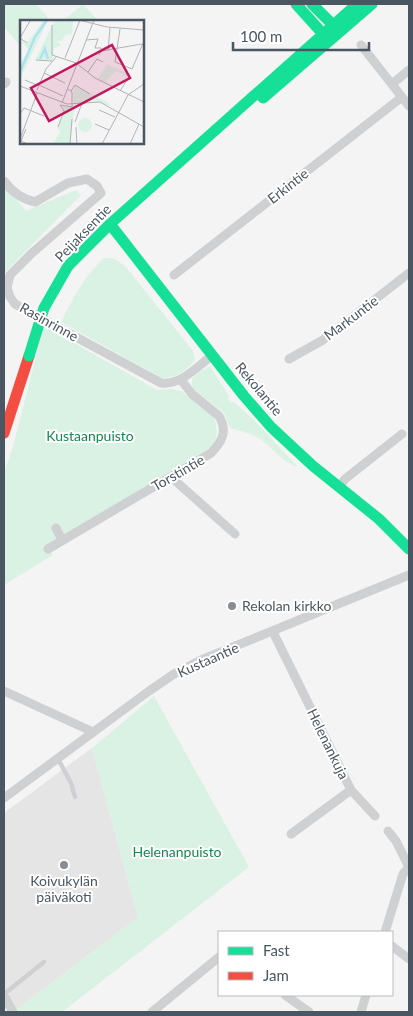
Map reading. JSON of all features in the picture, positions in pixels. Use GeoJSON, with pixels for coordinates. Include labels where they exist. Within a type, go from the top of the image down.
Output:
{"type":"FeatureCollection","features":[{"type":"Feature","properties":{"kind":"main road"},"geometry":{"type":"LineString","coordinates":[[296,4],[323,34],[334,37],[333,25],[312,4]]}},
{"type":"Feature","properties":{"kind":"main road","name":"Peijaksentie"},"geometry":{"type":"LineString","coordinates":[[4,433],[6,418],[44,308],[68,266],[110,224],[357,4]]}},
{"type":"Feature","properties":{"kind":"main road","name":"Peijaksentie"},"geometry":{"type":"LineString","coordinates":[[229,119],[249,110],[372,4]]}},
{"type":"Feature","properties":{"kind":"main road","name":"Rekolantie"},"geometry":{"type":"LineString","coordinates":[[110,224],[248,402],[311,465],[374,514],[409,549]]}},
{"type":"Feature","properties":{"kind":"street"},"geometry":{"type":"LineString","coordinates":[[361,45],[409,106]]}},
{"type":"Feature","properties":{"kind":"street"},"geometry":{"type":"LineString","coordinates":[[392,84],[409,70]]}},
{"type":"Feature","properties":{"kind":"street","name":"Erkintie"},"geometry":{"type":"LineString","coordinates":[[174,275],[402,97]]}},
{"type":"Feature","properties":{"kind":"street","name":"Rasinrinne"},"geometry":{"type":"LineString","coordinates":[[4,181],[10,189],[25,200],[35,202],[68,183],[87,179],[97,186],[101,193],[31,254],[10,275],[7,288],[15,304],[153,380],[170,384],[181,380]]}},
{"type":"Feature","properties":{"kind":"street","name":"Markuntie"},"geometry":{"type":"LineString","coordinates":[[289,359],[323,340],[409,273]]}},
{"type":"Feature","properties":{"kind":"street"},"geometry":{"type":"LineString","coordinates":[[181,380],[213,355]]}},
{"type":"Feature","properties":{"kind":"street","name":"Torstintie"},"geometry":{"type":"LineString","coordinates":[[48,549],[211,453],[220,443],[224,430],[222,421],[216,412],[192,394],[181,380]]}},
{"type":"Feature","properties":{"kind":"street"},"geometry":{"type":"LineString","coordinates":[[340,486],[345,479],[402,434]]}},
{"type":"Feature","properties":{"kind":"street"},"geometry":{"type":"LineString","coordinates":[[171,477],[235,534]]}},
{"type":"Feature","properties":{"kind":"street"},"geometry":{"type":"LineString","coordinates":[[56,528],[62,540]]}},
{"type":"Feature","properties":{"kind":"street","name":"Kustaantie"},"geometry":{"type":"LineString","coordinates":[[4,798],[149,691],[177,673],[201,660],[409,575]]}},
{"type":"Feature","properties":{"kind":"street","name":"Helenankuja"},"geometry":{"type":"LineString","coordinates":[[272,632],[351,790],[291,834]]}},
{"type":"Feature","properties":{"kind":"street"},"geometry":{"type":"LineString","coordinates":[[4,691],[93,732]]}},
{"type":"Feature","properties":{"kind":"street"},"geometry":{"type":"LineString","coordinates":[[351,790],[375,816]]}},
{"type":"Feature","properties":{"kind":"street"},"geometry":{"type":"LineString","coordinates":[[385,931],[403,874],[409,867],[396,841],[388,831]]}},
{"type":"Feature","properties":{"kind":"street"},"geometry":{"type":"LineString","coordinates":[[393,947],[409,959]]}},
{"type":"Feature","properties":{"kind":"street"},"geometry":{"type":"LineString","coordinates":[[152,1012],[218,958]]}},
{"type":"Feature","properties":{"kind":"street"},"geometry":{"type":"LineString","coordinates":[[4,995],[13,1012]]}},
{"type":"Feature","properties":{"kind":"street"},"geometry":{"type":"LineString","coordinates":[[286,996],[309,1012]]}},
{"type":"Feature","properties":{"kind":"street"},"geometry":{"type":"LineString","coordinates":[[361,1012],[366,996]]}},
{"type":"Feature","properties":{"kind":"lane"},"geometry":{"type":"LineString","coordinates":[[58,759],[71,783],[75,797]]}},
{"type":"Feature","properties":{"kind":"lane"},"geometry":{"type":"LineString","coordinates":[[4,995],[44,962]]}},
{"type":"Feature","properties":{"kind":"shaded area","name":"Koivukylän päiväkoti"},"geometry":{"type":"Polygon","coordinates":[[[92,748],[138,917],[16,1010],[4,987],[4,813],[92,748]]]}},
{"type":"Feature","properties":{"kind":"green space"},"geometry":{"type":"Polygon","coordinates":[[[4,4],[36,4],[50,20],[20,20],[20,46],[4,27],[4,4]]]}},
{"type":"Feature","properties":{"kind":"green space"},"geometry":{"type":"Polygon","coordinates":[[[83,4],[97,20],[64,20],[83,4]]]}},
{"type":"Feature","properties":{"kind":"green space"},"geometry":{"type":"Polygon","coordinates":[[[4,185],[26,211],[76,190],[81,195],[4,274],[4,185]]]}},
{"type":"Feature","properties":{"kind":"green space"},"geometry":{"type":"Polygon","coordinates":[[[104,258],[115,259],[125,266],[193,351],[195,360],[184,371],[162,378],[61,322],[85,280],[104,258]]]}},
{"type":"Feature","properties":{"kind":"green space","name":"Kustaanpuisto"},"geometry":{"type":"Polygon","coordinates":[[[44,326],[157,390],[172,389],[181,391],[214,416],[216,439],[211,447],[48,546],[53,555],[4,585],[4,473],[12,450],[44,326]]]}},
{"type":"Feature","properties":{"kind":"green space"},"geometry":{"type":"Polygon","coordinates":[[[210,366],[229,396],[230,403],[234,402],[254,420],[298,467],[278,455],[257,437],[230,428],[224,413],[195,390],[192,386],[192,379],[199,372],[210,366]]]}},
{"type":"Feature","properties":{"kind":"green space","name":"Helenanpuisto"},"geometry":{"type":"Polygon","coordinates":[[[154,696],[249,867],[62,1012],[17,1012],[16,1010],[138,917],[92,748],[154,696]]]}},
{"type":"Feature","properties":{"kind":"traffic: fast"},"geometry":{"type":"LineString","coordinates":[[296,4],[323,34],[330,36]]}},
{"type":"Feature","properties":{"kind":"traffic: fast"},"geometry":{"type":"LineString","coordinates":[[312,4],[333,25],[334,32]]}},
{"type":"Feature","properties":{"kind":"traffic: fast"},"geometry":{"type":"LineString","coordinates":[[68,266],[110,224],[357,4]]}},
{"type":"Feature","properties":{"kind":"traffic: fast"},"geometry":{"type":"LineString","coordinates":[[263,98],[372,4]]}},
{"type":"Feature","properties":{"kind":"traffic: fast"},"geometry":{"type":"LineString","coordinates":[[110,224],[244,396],[271,427],[313,466],[379,519],[409,549]]}},
{"type":"Feature","properties":{"kind":"traffic: fast"},"geometry":{"type":"LineString","coordinates":[[29,356],[44,308],[68,266]]}},
{"type":"Feature","properties":{"kind":"traffic: jam"},"geometry":{"type":"LineString","coordinates":[[4,433],[29,356]]}},
{"type":"Feature","properties":{"kind":"place","name":"Rekolan kirkko"},"geometry":{"type":"Point","coordinates":[232,606]}},
{"type":"Feature","properties":{"kind":"place","name":"Koivukylän päiväkoti"},"geometry":{"type":"Point","coordinates":[64,865]}}]}
